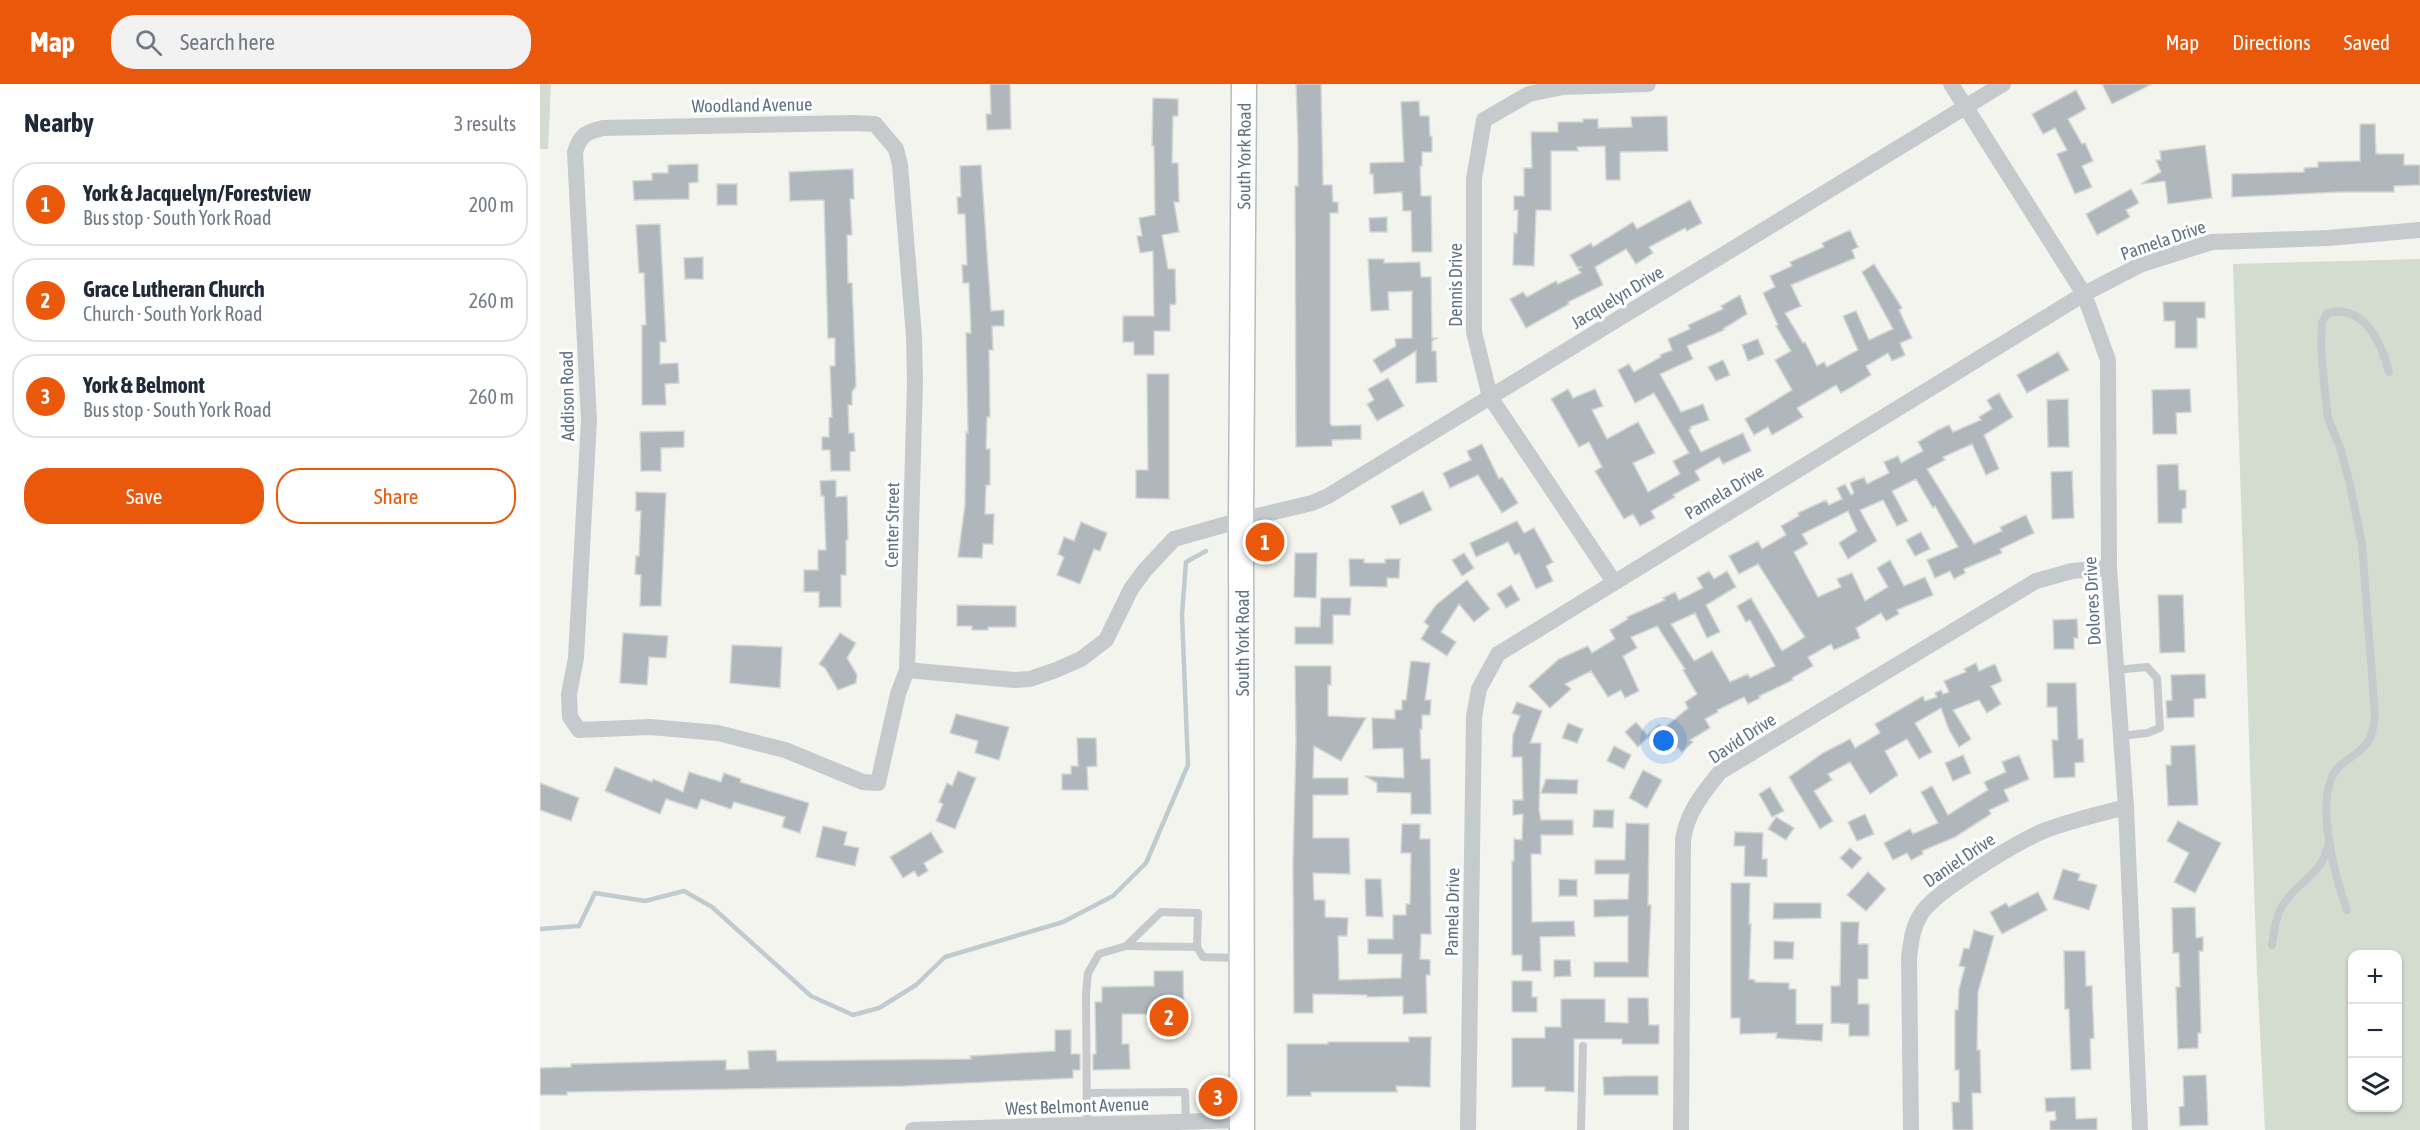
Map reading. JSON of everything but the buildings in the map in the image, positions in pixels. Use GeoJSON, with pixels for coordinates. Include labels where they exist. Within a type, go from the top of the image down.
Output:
{"type":"FeatureCollection","features":[{"type":"Feature","properties":{"kind":"main road","name":"South York Road"},"geometry":{"type":"LineString","coordinates":[[1242,1125],[1241,519],[1244,84]]}},
{"type":"Feature","properties":{"kind":"street","name":"Dennis Drive"},"geometry":{"type":"LineString","coordinates":[[1614,582],[1491,397],[1474,332],[1474,179],[1484,120],[1528,94],[1563,87],[1648,84]]}},
{"type":"Feature","properties":{"kind":"street"},"geometry":{"type":"LineString","coordinates":[[1951,84],[1965,107]]}},
{"type":"Feature","properties":{"kind":"street","name":"Jacquelyn Drive"},"geometry":{"type":"LineString","coordinates":[[907,670],[1030,680],[1081,659],[1106,640],[1131,590],[1145,570],[1174,539],[1241,519],[1312,503],[1328,496],[2003,84]]}},
{"type":"Feature","properties":{"kind":"street","name":"Dolores Drive"},"geometry":{"type":"LineString","coordinates":[[1965,107],[2084,294],[2108,360],[2109,568],[2126,807],[2140,1130]]}},
{"type":"Feature","properties":{"kind":"street","name":"Woodland Avenue"},"geometry":{"type":"LineString","coordinates":[[583,135],[603,128],[875,124],[896,149],[900,165]]}},
{"type":"Feature","properties":{"kind":"street","name":"Addison Road"},"geometry":{"type":"LineString","coordinates":[[583,135],[574,152],[589,420],[576,658],[569,694],[570,717],[579,730],[650,727],[718,733],[785,750]]}},
{"type":"Feature","properties":{"kind":"street","name":"Center Street"},"geometry":{"type":"LineString","coordinates":[[785,750],[863,782],[878,783],[898,694],[907,670],[914,372],[900,165]]}},
{"type":"Feature","properties":{"kind":"street","name":"Pamela Drive"},"geometry":{"type":"LineString","coordinates":[[1468,1130],[1474,717],[1479,689],[1498,654],[2084,294],[2142,264],[2212,242],[2328,238],[2420,230]]}},
{"type":"Feature","properties":{"kind":"street","name":"David Drive"},"geometry":{"type":"LineString","coordinates":[[1682,1130],[1683,840],[1686,822],[1700,797],[1720,772],[2036,581],[2072,571],[2109,568]]}},
{"type":"Feature","properties":{"kind":"street","name":"Daniel Drive"},"geometry":{"type":"LineString","coordinates":[[1911,1130],[1909,958],[1911,939],[1921,914],[1931,901],[1947,889],[2043,831],[2126,807]]}},
{"type":"Feature","properties":{"kind":"street","name":"West Belmont Avenue"},"geometry":{"type":"LineString","coordinates":[[913,1130],[1186,1122],[1242,1125]]}},
{"type":"Feature","properties":{"kind":"lane"},"geometry":{"type":"LineString","coordinates":[[2346,910],[2338,885],[2330,839],[2326,801],[2328,784],[2337,769],[2369,740],[2375,715],[2362,544],[2345,467],[2328,418],[2321,345],[2322,323],[2327,313],[2338,310],[2369,325],[2376,336],[2389,372]]}},
{"type":"Feature","properties":{"kind":"lane"},"geometry":{"type":"LineString","coordinates":[[2116,670],[2147,667],[2157,678],[2160,728],[2147,733],[2120,736]]}},
{"type":"Feature","properties":{"kind":"lane"},"geometry":{"type":"LineString","coordinates":[[2272,945],[2280,909],[2300,885],[2314,875],[2322,865],[2330,839]]}},
{"type":"Feature","properties":{"kind":"lane"},"geometry":{"type":"LineString","coordinates":[[1126,946],[1161,912],[1198,913],[1197,947],[1203,957],[1242,958]]}},
{"type":"Feature","properties":{"kind":"lane"},"geometry":{"type":"LineString","coordinates":[[1087,1125],[1086,994],[1088,973],[1098,954],[1126,946],[1197,947]]}},
{"type":"Feature","properties":{"kind":"lane"},"geometry":{"type":"LineString","coordinates":[[1581,1130],[1583,1046]]}},
{"type":"Feature","properties":{"kind":"lane"},"geometry":{"type":"LineString","coordinates":[[1087,1093],[1185,1092],[1186,1122]]}},
{"type":"Feature","properties":{"kind":"shaded area"},"geometry":{"type":"Polygon","coordinates":[[[540,84],[551,84],[548,149],[540,149],[540,84]]]}},
{"type":"Feature","properties":{"kind":"shaded area"},"geometry":{"type":"Polygon","coordinates":[[[2420,259],[2420,1130],[2265,1130],[2257,974],[2233,264],[2420,259]]]}},
{"type":"Feature","properties":{"kind":"waterway"},"geometry":{"type":"LineString","coordinates":[[540,929],[579,926],[595,893],[645,901],[684,891],[712,907],[811,996],[853,1015],[879,1008],[916,985],[945,957],[1063,922],[1113,896],[1146,863],[1188,765],[1182,615],[1186,562],[1206,551]]}},
{"type":"Feature","properties":{"kind":"place","name":"York & Jacquelyn/Forestview"},"geometry":{"type":"Point","coordinates":[1265,542]}},
{"type":"Feature","properties":{"kind":"place","name":"Grace Lutheran Church"},"geometry":{"type":"Point","coordinates":[1169,1017]}},
{"type":"Feature","properties":{"kind":"place","name":"York & Belmont"},"geometry":{"type":"Point","coordinates":[1218,1097]}}]}
